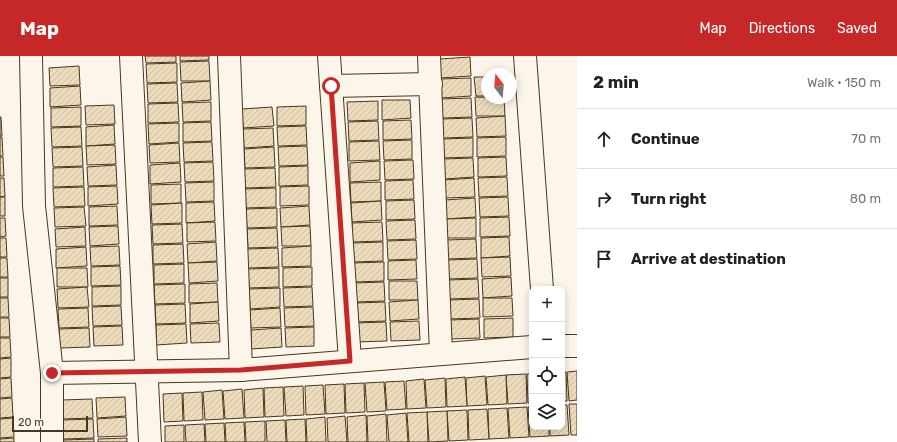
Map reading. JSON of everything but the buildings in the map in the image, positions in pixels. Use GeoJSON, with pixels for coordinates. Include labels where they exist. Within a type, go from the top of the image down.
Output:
{"type":"FeatureCollection","features":[{"type":"Feature","properties":{"kind":"street"},"geometry":{"type":"LineString","coordinates":[[32,56],[34,206],[52,373],[52,442]]}},
{"type":"Feature","properties":{"kind":"street"},"geometry":{"type":"LineString","coordinates":[[131,56],[150,442]]}},
{"type":"Feature","properties":{"kind":"street"},"geometry":{"type":"LineString","coordinates":[[229,56],[241,370]]}},
{"type":"Feature","properties":{"kind":"street"},"geometry":{"type":"LineString","coordinates":[[329,56],[350,361]]}},
{"type":"Feature","properties":{"kind":"street"},"geometry":{"type":"LineString","coordinates":[[429,56],[441,354]]}},
{"type":"Feature","properties":{"kind":"street"},"geometry":{"type":"LineString","coordinates":[[525,56],[542,286]]}},
{"type":"Feature","properties":{"kind":"street"},"geometry":{"type":"LineString","coordinates":[[331,86],[431,84]]}},
{"type":"Feature","properties":{"kind":"street"},"geometry":{"type":"LineString","coordinates":[[565,346],[577,346]]}},
{"type":"Feature","properties":{"kind":"street"},"geometry":{"type":"LineString","coordinates":[[52,373],[241,370],[529,347]]}},
{"type":"Feature","properties":{"kind":"route"},"geometry":{"type":"LineString","coordinates":[[52,373],[241,370],[350,361],[331,86]]}}]}
